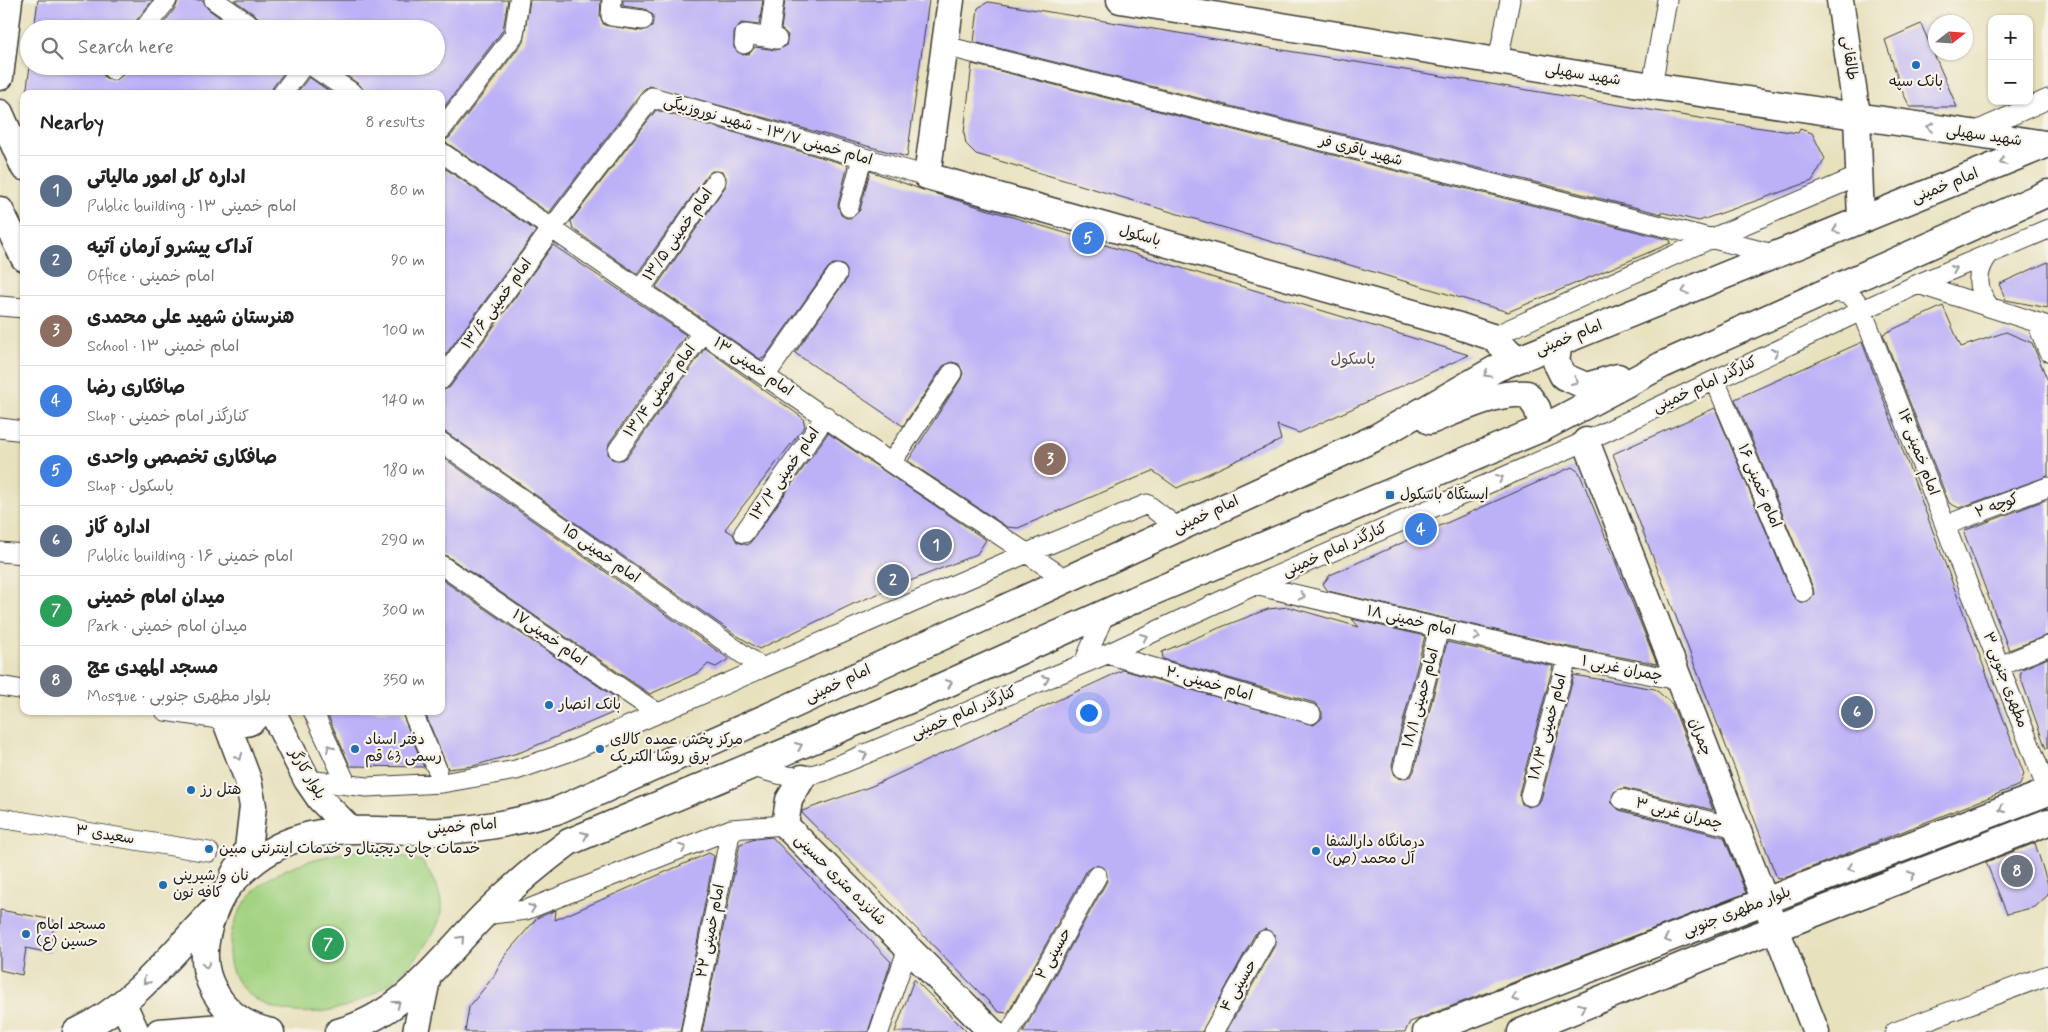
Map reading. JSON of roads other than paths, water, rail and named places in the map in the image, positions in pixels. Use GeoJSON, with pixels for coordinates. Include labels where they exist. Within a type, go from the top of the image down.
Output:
{"type":"FeatureCollection","features":[{"type":"Feature","properties":{"kind":"main road"},"geometry":{"type":"LineString","coordinates":[[0,77],[9,0]]}},
{"type":"Feature","properties":{"kind":"main road"},"geometry":{"type":"LineString","coordinates":[[927,176],[951,0]]}},
{"type":"Feature","properties":{"kind":"main road","name":"شهید سهیلی"},"geometry":{"type":"LineString","coordinates":[[1121,0],[1652,86],[1969,134],[2048,144]]}},
{"type":"Feature","properties":{"kind":"main road","name":"طالقانی"},"geometry":{"type":"LineString","coordinates":[[1840,0],[1857,116],[1861,220]]}},
{"type":"Feature","properties":{"kind":"main road"},"geometry":{"type":"LineString","coordinates":[[0,113],[20,158]]}},
{"type":"Feature","properties":{"kind":"main road","name":"امام خمینی"},"geometry":{"type":"LineString","coordinates":[[228,885],[275,847],[316,832],[350,829],[441,831],[524,820],[556,811],[1067,580],[1375,438],[1497,368],[1517,359],[2048,144]]}},
{"type":"Feature","properties":{"kind":"main road","name":"باسکول"},"geometry":{"type":"LineString","coordinates":[[927,176],[1492,336],[1517,359]]}},
{"type":"Feature","properties":{"kind":"main road"},"geometry":{"type":"LineString","coordinates":[[338,1032],[382,1015],[400,1003],[524,876],[569,842],[931,691],[1105,613],[1543,428],[1662,365],[2048,193]]}},
{"type":"Feature","properties":{"kind":"main road"},"geometry":{"type":"LineString","coordinates":[[0,210],[20,250]]}},
{"type":"Feature","properties":{"kind":"main road"},"geometry":{"type":"LineString","coordinates":[[1559,342],[1556,362],[1563,376],[1586,386],[1662,365]]}},
{"type":"Feature","properties":{"kind":"main road"},"geometry":{"type":"LineString","coordinates":[[1375,438],[1430,421],[1482,401],[1513,393],[1527,394],[1537,408],[1543,428]]}},
{"type":"Feature","properties":{"kind":"main road","name":"چمران"},"geometry":{"type":"LineString","coordinates":[[1586,441],[1816,1032]]}},
{"type":"Feature","properties":{"kind":"main road"},"geometry":{"type":"LineString","coordinates":[[225,715],[248,780],[253,806],[248,848],[216,908],[204,944],[208,979],[216,995],[259,1029]]}},
{"type":"Feature","properties":{"kind":"main road"},"geometry":{"type":"LineString","coordinates":[[226,715],[238,724],[248,724],[257,715]]}},
{"type":"Feature","properties":{"kind":"main road","name":"بلوار کارگر"},"geometry":{"type":"LineString","coordinates":[[274,715],[307,780],[320,799],[350,829]]}},
{"type":"Feature","properties":{"kind":"main road"},"geometry":{"type":"LineString","coordinates":[[785,825],[789,800],[802,778]]}},
{"type":"Feature","properties":{"kind":"main road","name":"بلوار مطهری جنوبی"},"geometry":{"type":"LineString","coordinates":[[1426,1032],[2048,792]]}},
{"type":"Feature","properties":{"kind":"main road","name":"بلوار مطهری جنوبی"},"geometry":{"type":"LineString","coordinates":[[1525,1031],[1728,947],[2048,822]]}},
{"type":"Feature","properties":{"kind":"main road","name":"شانزده متری حسینی"},"geometry":{"type":"LineString","coordinates":[[785,825],[992,1032]]}},
{"type":"Feature","properties":{"kind":"main road"},"geometry":{"type":"LineString","coordinates":[[1803,887],[1794,902],[1795,912],[1805,918]]}},
{"type":"Feature","properties":{"kind":"main road"},"geometry":{"type":"LineString","coordinates":[[76,1032],[94,1024],[123,1004],[216,908]]}},
{"type":"Feature","properties":{"kind":"main road"},"geometry":{"type":"LineString","coordinates":[[1723,917],[1739,928],[1737,938],[1728,947]]}},
{"type":"Feature","properties":{"kind":"main road"},"geometry":{"type":"LineString","coordinates":[[416,1032],[428,975]]}},
{"type":"Feature","properties":{"kind":"main road"},"geometry":{"type":"LineString","coordinates":[[123,1004],[136,1032]]}},
{"type":"Feature","properties":{"kind":"main road"},"geometry":{"type":"LineString","coordinates":[[159,1032],[259,1029]]}},
{"type":"Feature","properties":{"kind":"street"},"geometry":{"type":"LineString","coordinates":[[155,20],[166,0]]}},
{"type":"Feature","properties":{"kind":"street"},"geometry":{"type":"LineString","coordinates":[[214,0],[243,20]]}},
{"type":"Feature","properties":{"kind":"street"},"geometry":{"type":"LineString","coordinates":[[445,125],[514,35],[520,0]]}},
{"type":"Feature","properties":{"kind":"street"},"geometry":{"type":"LineString","coordinates":[[612,0],[610,16],[643,20]]}},
{"type":"Feature","properties":{"kind":"street"},"geometry":{"type":"LineString","coordinates":[[744,44],[745,34],[773,38],[774,0]]}},
{"type":"Feature","properties":{"kind":"street"},"geometry":{"type":"LineString","coordinates":[[1498,61],[1510,0]]}},
{"type":"Feature","properties":{"kind":"street"},"geometry":{"type":"LineString","coordinates":[[1652,86],[1667,0]]}},
{"type":"Feature","properties":{"kind":"street","name":"شهید باقری فر"},"geometry":{"type":"LineString","coordinates":[[945,46],[1776,255]]}},
{"type":"Feature","properties":{"kind":"street"},"geometry":{"type":"LineString","coordinates":[[285,90],[296,75]]}},
{"type":"Feature","properties":{"kind":"street"},"geometry":{"type":"LineString","coordinates":[[326,75],[348,90]]}},
{"type":"Feature","properties":{"kind":"street","name":"امام خمینی ۱۳/۷ - شهید نوروزبیگی"},"geometry":{"type":"LineString","coordinates":[[552,228],[652,97],[927,176]]}},
{"type":"Feature","properties":{"kind":"street"},"geometry":{"type":"LineString","coordinates":[[1969,134],[2048,98]]}},
{"type":"Feature","properties":{"kind":"street","name":"امام خمینی ۱۳"},"geometry":{"type":"LineString","coordinates":[[445,155],[765,376],[826,416],[891,463],[1025,554],[1067,580]]}},
{"type":"Feature","properties":{"kind":"street"},"geometry":{"type":"LineString","coordinates":[[849,207],[862,158]]}},
{"type":"Feature","properties":{"kind":"street"},"geometry":{"type":"LineString","coordinates":[[1492,336],[1710,239],[1859,176]]}},
{"type":"Feature","properties":{"kind":"street","name":"امام خمینی ۱۳/۵"},"geometry":{"type":"LineString","coordinates":[[640,290],[716,181]]}},
{"type":"Feature","properties":{"kind":"street","name":"امام خمینی ۱۳/۶"},"geometry":{"type":"LineString","coordinates":[[445,375],[552,228]]}},
{"type":"Feature","properties":{"kind":"street","name":"کنارگذر امام خمینی"},"geometry":{"type":"LineString","coordinates":[[751,766],[780,775],[802,778],[828,770],[1107,654],[1255,585],[1586,441],[1918,284],[2048,229]]}},
{"type":"Feature","properties":{"kind":"street"},"geometry":{"type":"LineString","coordinates":[[1989,254],[1981,264],[1978,273],[1980,290],[1989,306]]}},
{"type":"Feature","properties":{"kind":"street"},"geometry":{"type":"LineString","coordinates":[[765,376],[837,274]]}},
{"type":"Feature","properties":{"kind":"street"},"geometry":{"type":"LineString","coordinates":[[1918,284],[2043,324],[2048,351]]}},
{"type":"Feature","properties":{"kind":"street"},"geometry":{"type":"LineString","coordinates":[[1824,293],[1841,291],[1858,301],[1862,310]]}},
{"type":"Feature","properties":{"kind":"street"},"geometry":{"type":"LineString","coordinates":[[0,306],[20,308]]}},
{"type":"Feature","properties":{"kind":"street","name":"امام خمینی ۱۴"},"geometry":{"type":"LineString","coordinates":[[1862,310],[1973,595]]}},
{"type":"Feature","properties":{"kind":"street","name":"امام خمینی ۱۳/۴"},"geometry":{"type":"LineString","coordinates":[[618,450],[702,332]]}},
{"type":"Feature","properties":{"kind":"street"},"geometry":{"type":"LineString","coordinates":[[891,463],[952,373]]}},
{"type":"Feature","properties":{"kind":"street","name":"امام خمینی ۱۶"},"geometry":{"type":"LineString","coordinates":[[1715,380],[1803,592]]}},
{"type":"Feature","properties":{"kind":"street","name":"امام خمینی ۱۳/۲"},"geometry":{"type":"LineString","coordinates":[[744,533],[826,416]]}},
{"type":"Feature","properties":{"kind":"street"},"geometry":{"type":"LineString","coordinates":[[0,428],[20,430]]}},
{"type":"Feature","properties":{"kind":"street","name":"امام خمینی ۱۵"},"geometry":{"type":"LineString","coordinates":[[445,445],[761,667]]}},
{"type":"Feature","properties":{"kind":"street","name":"کوچه ۲"},"geometry":{"type":"LineString","coordinates":[[1946,525],[2048,487]]}},
{"type":"Feature","properties":{"kind":"street"},"geometry":{"type":"LineString","coordinates":[[307,780],[367,787],[442,783],[516,770],[571,751],[656,712],[1025,554],[1147,504],[1178,528]]}},
{"type":"Feature","properties":{"kind":"street"},"geometry":{"type":"LineString","coordinates":[[0,552],[20,554]]}},
{"type":"Feature","properties":{"kind":"street","name":"امام خمینی۱۷"},"geometry":{"type":"LineString","coordinates":[[445,568],[656,712]]}},
{"type":"Feature","properties":{"kind":"street","name":"امام خمینی ۱۸"},"geometry":{"type":"LineString","coordinates":[[1255,585],[1567,658]]}},
{"type":"Feature","properties":{"kind":"street","name":"مطهری جنوبی ۳"},"geometry":{"type":"LineString","coordinates":[[1973,595],[2048,792]]}},
{"type":"Feature","properties":{"kind":"street"},"geometry":{"type":"LineString","coordinates":[[1084,663],[1105,613]]}},
{"type":"Feature","properties":{"kind":"street","name":"امام خمینی ۱۸/۱"},"geometry":{"type":"LineString","coordinates":[[1402,768],[1439,628]]}},
{"type":"Feature","properties":{"kind":"street"},"geometry":{"type":"LineString","coordinates":[[2000,666],[2048,646]]}},
{"type":"Feature","properties":{"kind":"street","name":"امام خمینی ۲۰"},"geometry":{"type":"LineString","coordinates":[[1107,654],[1311,714]]}},
{"type":"Feature","properties":{"kind":"street","name":"چمران غربی ۱"},"geometry":{"type":"LineString","coordinates":[[1567,658],[1678,680]]}},
{"type":"Feature","properties":{"kind":"street","name":"امام خمینی ۱۸/۳"},"geometry":{"type":"LineString","coordinates":[[1530,796],[1567,658]]}},
{"type":"Feature","properties":{"kind":"street"},"geometry":{"type":"LineString","coordinates":[[0,686],[20,689]]}},
{"type":"Feature","properties":{"kind":"street"},"geometry":{"type":"LineString","coordinates":[[315,715],[347,785]]}},
{"type":"Feature","properties":{"kind":"street"},"geometry":{"type":"LineString","coordinates":[[414,715],[437,769]]}},
{"type":"Feature","properties":{"kind":"street","name":"چمران غربی ۳"},"geometry":{"type":"LineString","coordinates":[[1622,799],[1736,828]]}},
{"type":"Feature","properties":{"kind":"street","name":"سعیدی ۳"},"geometry":{"type":"LineString","coordinates":[[0,818],[210,852]]}},
{"type":"Feature","properties":{"kind":"street","name":"شانزده متری حسینی"},"geometry":{"type":"LineString","coordinates":[[484,915],[526,910],[731,829],[785,825]]}},
{"type":"Feature","properties":{"kind":"street","name":"امام خمینی ۲۲"},"geometry":{"type":"LineString","coordinates":[[691,1032],[731,829]]}},
{"type":"Feature","properties":{"kind":"street","name":"حسینی ۲"},"geometry":{"type":"LineString","coordinates":[[1010,1032],[1097,876]]}},
{"type":"Feature","properties":{"kind":"street","name":"حسینی ۴"},"geometry":{"type":"LineString","coordinates":[[1213,1032],[1266,940]]}},
{"type":"Feature","properties":{"kind":"street"},"geometry":{"type":"LineString","coordinates":[[879,1032],[908,948]]}},
{"type":"Feature","properties":{"kind":"street"},"geometry":{"type":"LineString","coordinates":[[1895,1032],[2048,975]]}},
{"type":"Feature","properties":{"kind":"place","name":"بانک سپه"},"geometry":{"type":"Point","coordinates":[1916,65]}},
{"type":"Feature","properties":{"kind":"place","name":"صافکاری تخصصی واحدی"},"geometry":{"type":"Point","coordinates":[1088,238]}},
{"type":"Feature","properties":{"kind":"place","name":"هنرستان شهید علی محمدی"},"geometry":{"type":"Point","coordinates":[1050,459]}},
{"type":"Feature","properties":{"kind":"place","name":"ایستگاه باسکول"},"geometry":{"type":"Point","coordinates":[1390,495]}},
{"type":"Feature","properties":{"kind":"place","name":"صافکاری رضا"},"geometry":{"type":"Point","coordinates":[1421,529]}},
{"type":"Feature","properties":{"kind":"place","name":"اداره کل امور مالیاتی"},"geometry":{"type":"Point","coordinates":[936,545]}},
{"type":"Feature","properties":{"kind":"place","name":"آداک پیشرو آرمان آتیه"},"geometry":{"type":"Point","coordinates":[893,580]}},
{"type":"Feature","properties":{"kind":"place","name":"بانک انصار"},"geometry":{"type":"Point","coordinates":[549,705]}},
{"type":"Feature","properties":{"kind":"place","name":"اداره گاز"},"geometry":{"type":"Point","coordinates":[1857,712]}},
{"type":"Feature","properties":{"kind":"place","name":"دفتر اسناد رسمی 63 قم"},"geometry":{"type":"Point","coordinates":[355,749]}},
{"type":"Feature","properties":{"kind":"place","name":"مرکز پخش عمده کالای برق روشا الکتریک"},"geometry":{"type":"Point","coordinates":[600,749]}},
{"type":"Feature","properties":{"kind":"place","name":"هتل رز"},"geometry":{"type":"Point","coordinates":[191,790]}},
{"type":"Feature","properties":{"kind":"place","name":"خدمات چاپ دیجیتال و خدمات اینترنتی مبین"},"geometry":{"type":"Point","coordinates":[209,849]}},
{"type":"Feature","properties":{"kind":"place","name":"درمانگاه دارالشفا آل محمد (ص)"},"geometry":{"type":"Point","coordinates":[1316,851]}},
{"type":"Feature","properties":{"kind":"place","name":"مسجد المهدی عج"},"geometry":{"type":"Point","coordinates":[2017,871]}},
{"type":"Feature","properties":{"kind":"place","name":"نان و شیرینی کافه نون"},"geometry":{"type":"Point","coordinates":[163,885]}},
{"type":"Feature","properties":{"kind":"place","name":"مسجد امام حسین (ع)"},"geometry":{"type":"Point","coordinates":[26,934]}},
{"type":"Feature","properties":{"kind":"place","name":"میدان امام خمینی"},"geometry":{"type":"Point","coordinates":[328,944]}},
{"type":"Feature","properties":{"kind":"district","name":"باسکول"},"geometry":{"type":"Point","coordinates":[1353,359]}}]}
